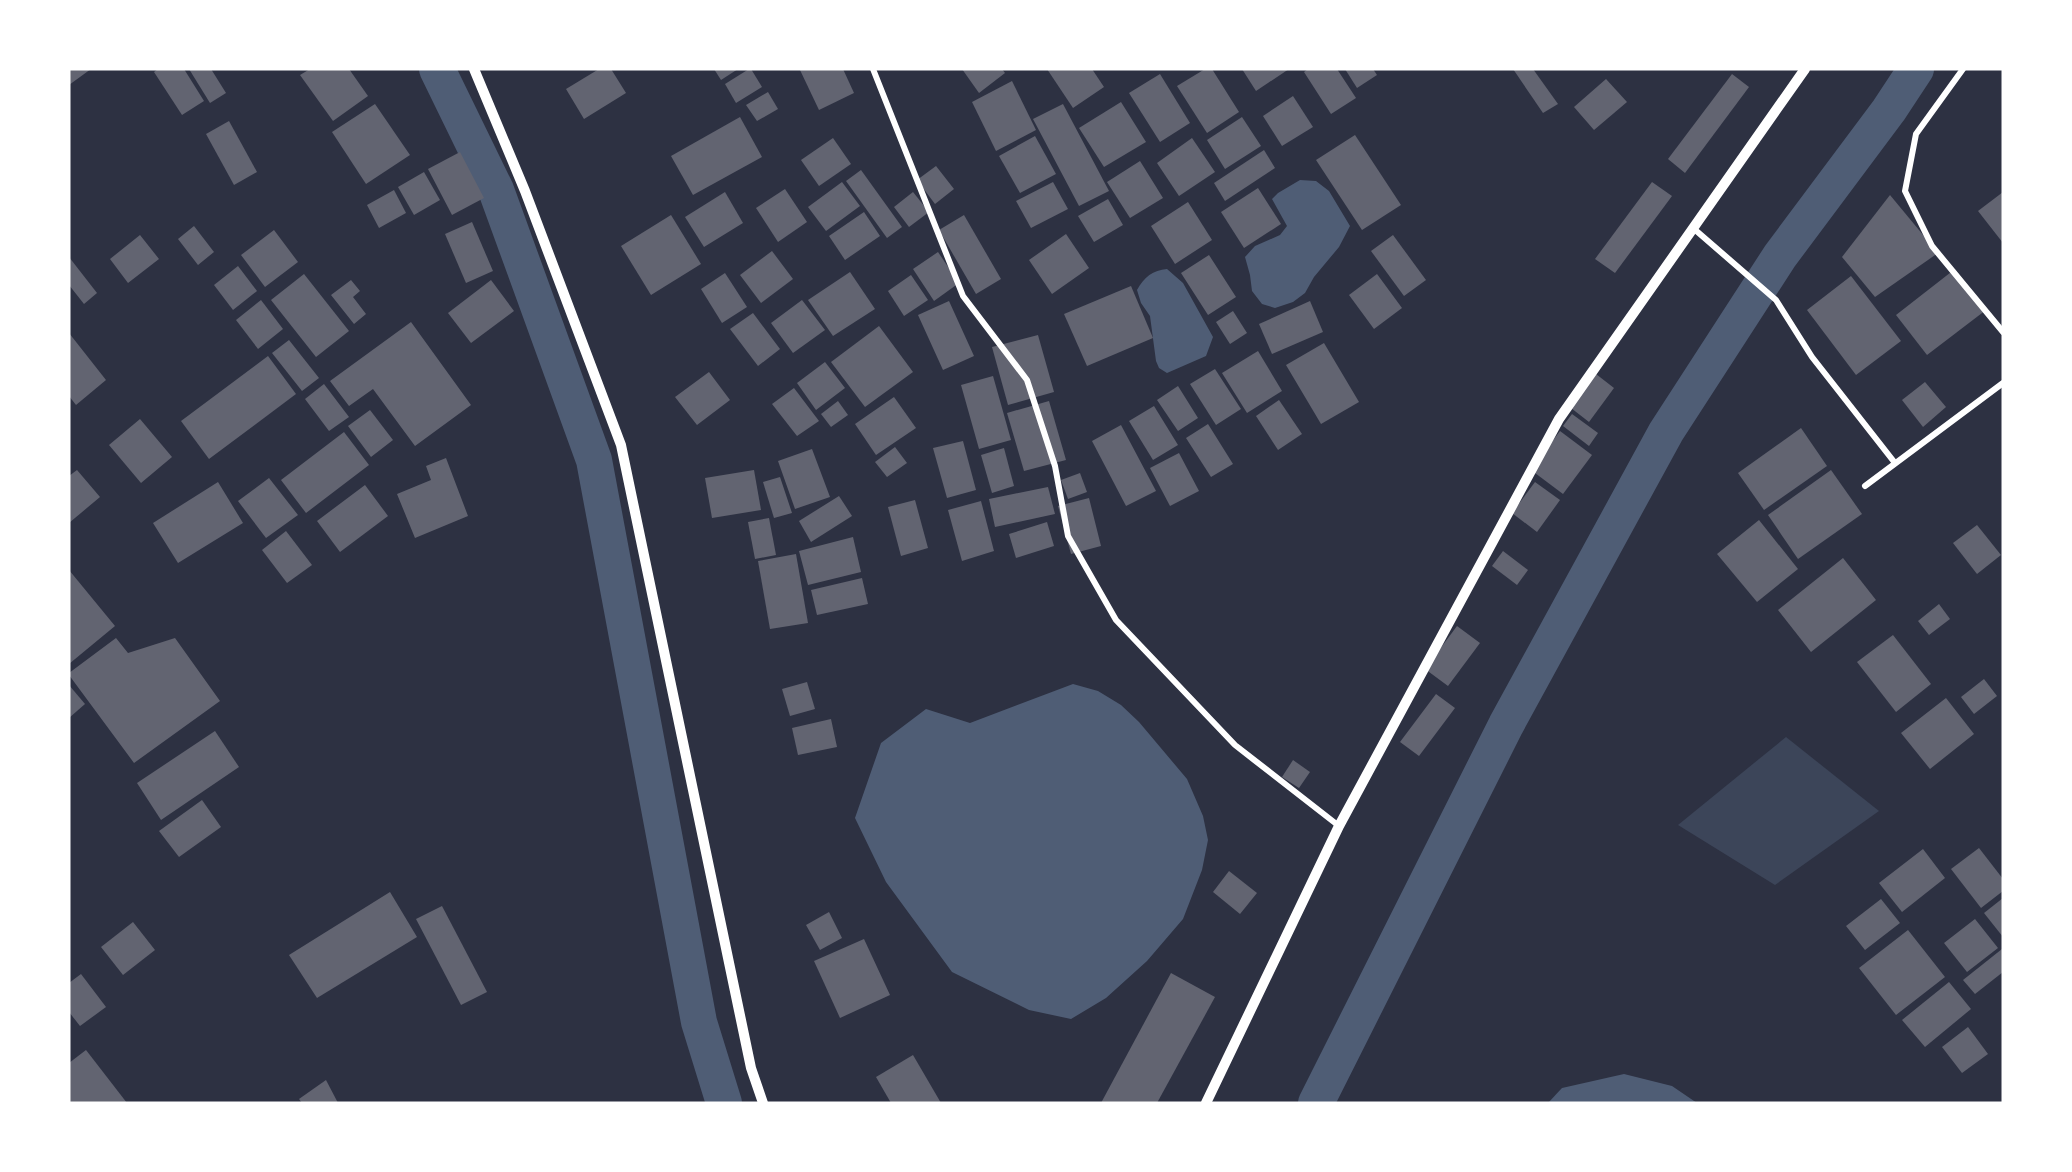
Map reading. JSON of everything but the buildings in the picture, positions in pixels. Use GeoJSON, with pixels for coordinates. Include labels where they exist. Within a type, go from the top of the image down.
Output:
{"type":"FeatureCollection","features":[{"type":"Feature","properties":{"kind":"street"},"geometry":{"type":"LineString","coordinates":[[474,69],[525,191],[621,445],[751,1068],[763,1103]]}},
{"type":"Feature","properties":{"kind":"street"},"geometry":{"type":"LineString","coordinates":[[873,69],[963,296],[1027,380],[1055,466],[1068,536],[1116,620],[1235,745],[1339,826]]}},
{"type":"Feature","properties":{"kind":"street"},"geometry":{"type":"LineString","coordinates":[[1206,1103],[1339,826],[1559,419],[1805,69]]}},
{"type":"Feature","properties":{"kind":"street"},"geometry":{"type":"LineString","coordinates":[[1963,69],[1916,134],[1905,191],[1932,246],[2003,332]]}},
{"type":"Feature","properties":{"kind":"street"},"geometry":{"type":"LineString","coordinates":[[1693,228],[1776,300],[1812,357],[1895,464]]}},
{"type":"Feature","properties":{"kind":"street"},"geometry":{"type":"LineString","coordinates":[[1865,486],[2003,383]]}},
{"type":"Feature","properties":{"kind":"shaded area"},"geometry":{"type":"Polygon","coordinates":[[[1300,180],[1316,181],[1329,191],[1350,226],[1339,247],[1314,277],[1305,293],[1293,302],[1275,308],[1262,304],[1252,291],[1245,257],[1255,246],[1280,235],[1287,226],[1272,199],[1300,180]]]}},
{"type":"Feature","properties":{"kind":"shaded area"},"geometry":{"type":"Polygon","coordinates":[[[1167,269],[1183,283],[1213,337],[1206,356],[1167,373],[1159,368],[1156,361],[1150,316],[1141,303],[1137,290],[1149,275],[1167,269]]]}},
{"type":"Feature","properties":{"kind":"shaded area"},"geometry":{"type":"Polygon","coordinates":[[[1073,684],[1098,691],[1121,705],[1139,722],[1187,779],[1203,816],[1208,840],[1202,870],[1183,919],[1147,961],[1106,998],[1071,1019],[1029,1010],[952,972],[886,882],[855,818],[881,743],[926,709],[970,723],[1073,684]]]}},
{"type":"Feature","properties":{"kind":"shaded area"},"geometry":{"type":"Polygon","coordinates":[[[1786,737],[1879,811],[1775,885],[1678,825],[1786,737]]]}},
{"type":"Feature","properties":{"kind":"shaded area"},"geometry":{"type":"Polygon","coordinates":[[[1624,1074],[1672,1086],[1697,1103],[1548,1103],[1562,1088],[1624,1074]]]}},
{"type":"Feature","properties":{"kind":"waterway"},"geometry":{"type":"LineString","coordinates":[[437,69],[496,190],[594,460],[699,1022],[724,1103]]}},
{"type":"Feature","properties":{"kind":"waterway"},"geometry":{"type":"LineString","coordinates":[[1316,1103],[1506,725],[1666,432],[1780,256],[1889,110],[1916,69]]}}]}
